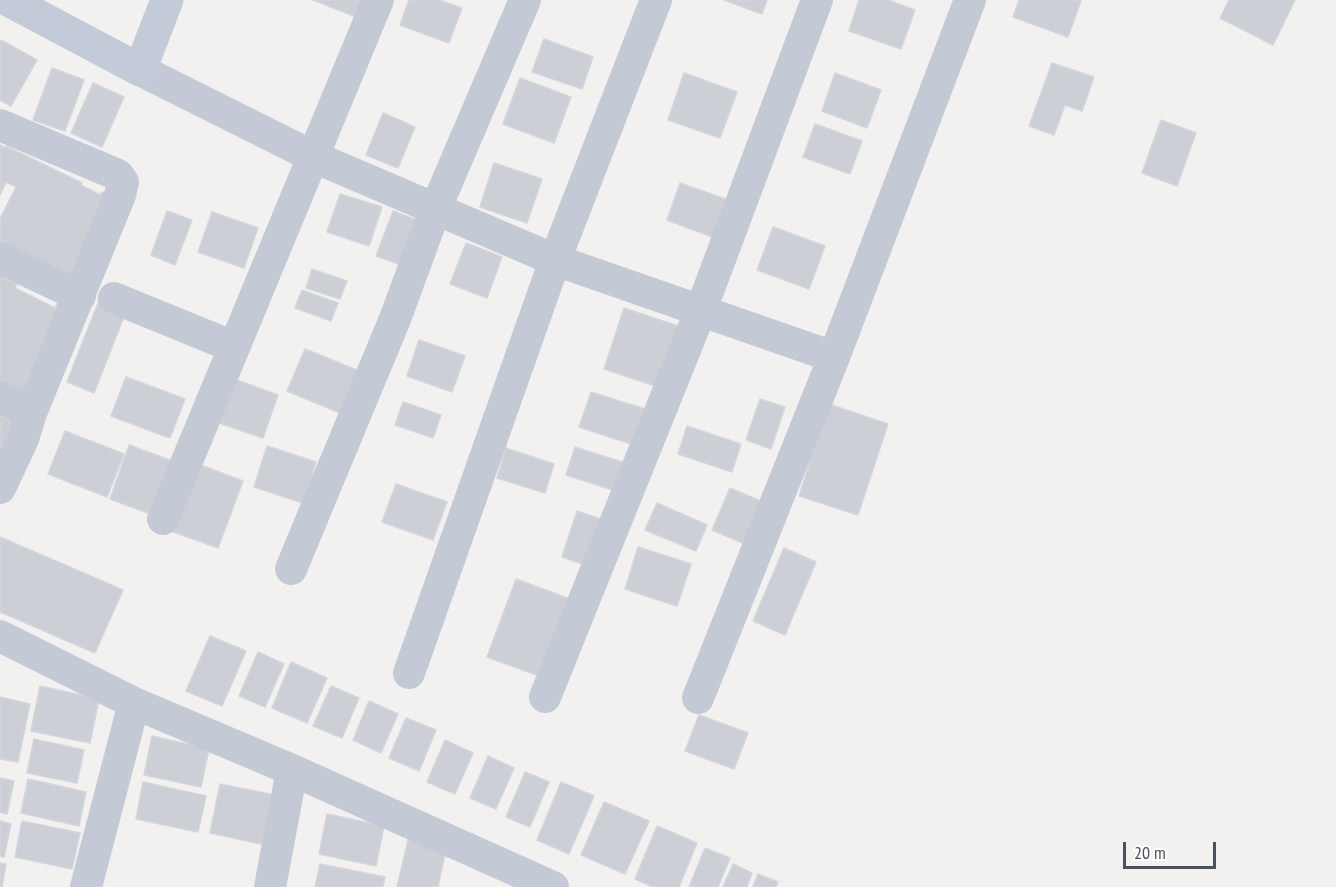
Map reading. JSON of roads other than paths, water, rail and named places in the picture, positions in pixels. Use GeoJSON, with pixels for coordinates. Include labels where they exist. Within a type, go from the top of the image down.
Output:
{"type":"FeatureCollection","features":[{"type":"Feature","properties":{"kind":"street"},"geometry":{"type":"LineString","coordinates":[[8,0],[140,70],[314,157],[435,210],[555,260],[834,357]]}},
{"type":"Feature","properties":{"kind":"street"},"geometry":{"type":"LineString","coordinates":[[140,70],[167,0]]}},
{"type":"Feature","properties":{"kind":"street"},"geometry":{"type":"LineString","coordinates":[[163,519],[378,0]]}},
{"type":"Feature","properties":{"kind":"street"},"geometry":{"type":"LineString","coordinates":[[291,569],[395,318],[435,210],[525,0]]}},
{"type":"Feature","properties":{"kind":"street"},"geometry":{"type":"LineString","coordinates":[[409,673],[555,260],[656,0]]}},
{"type":"Feature","properties":{"kind":"street"},"geometry":{"type":"LineString","coordinates":[[545,697],[701,310],[817,0]]}},
{"type":"Feature","properties":{"kind":"street"},"geometry":{"type":"LineString","coordinates":[[698,698],[834,357],[970,0]]}},
{"type":"Feature","properties":{"kind":"street"},"geometry":{"type":"LineString","coordinates":[[0,125],[118,175],[123,182],[80,296],[31,413],[23,439],[0,488]]}},
{"type":"Feature","properties":{"kind":"street"},"geometry":{"type":"LineString","coordinates":[[0,258],[80,296]]}},
{"type":"Feature","properties":{"kind":"street"},"geometry":{"type":"LineString","coordinates":[[114,298],[234,347]]}},
{"type":"Feature","properties":{"kind":"street"},"geometry":{"type":"LineString","coordinates":[[0,397],[31,413]]}},
{"type":"Feature","properties":{"kind":"street"},"geometry":{"type":"LineString","coordinates":[[0,636],[134,703],[292,770],[494,874],[553,887]]}},
{"type":"Feature","properties":{"kind":"street"},"geometry":{"type":"LineString","coordinates":[[86,887],[134,703]]}},
{"type":"Feature","properties":{"kind":"street"},"geometry":{"type":"LineString","coordinates":[[270,887],[292,770]]}}]}
